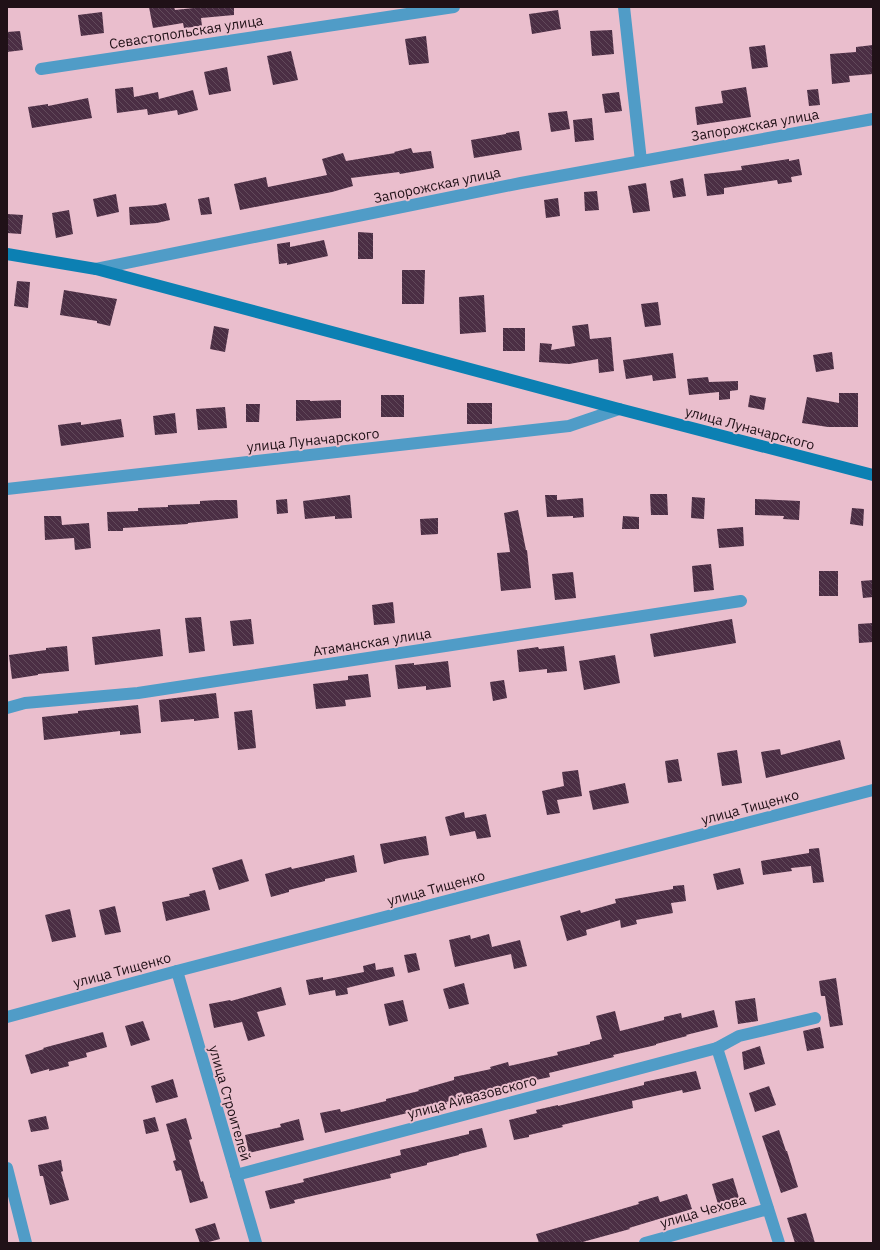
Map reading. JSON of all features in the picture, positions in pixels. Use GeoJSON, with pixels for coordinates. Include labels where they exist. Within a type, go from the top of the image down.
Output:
{"type":"FeatureCollection","features":[{"type":"Feature","properties":{"kind":"main road","name":"Запорожская улица"},"geometry":{"type":"LineString","coordinates":[[7,254],[96,269]]}},
{"type":"Feature","properties":{"kind":"main road","name":"улица Луначарского"},"geometry":{"type":"LineString","coordinates":[[96,269],[619,410],[873,475]]}},
{"type":"Feature","properties":{"kind":"street","name":"Севастопольская улица"},"geometry":{"type":"LineString","coordinates":[[41,69],[454,7]]}},
{"type":"Feature","properties":{"kind":"street"},"geometry":{"type":"LineString","coordinates":[[624,7],[640,161]]}},
{"type":"Feature","properties":{"kind":"street","name":"Запорожская улица"},"geometry":{"type":"LineString","coordinates":[[96,269],[513,184],[873,119]]}},
{"type":"Feature","properties":{"kind":"street","name":"улица Луначарского"},"geometry":{"type":"LineString","coordinates":[[7,489],[569,426],[619,410]]}},
{"type":"Feature","properties":{"kind":"street","name":"Атаманская улица"},"geometry":{"type":"LineString","coordinates":[[7,708],[25,703],[138,693],[741,601]]}},
{"type":"Feature","properties":{"kind":"street","name":"улица Тищенко"},"geometry":{"type":"LineString","coordinates":[[7,1017],[177,971],[873,790]]}},
{"type":"Feature","properties":{"kind":"street","name":"улица Строителей"},"geometry":{"type":"LineString","coordinates":[[177,971],[256,1243]]}},
{"type":"Feature","properties":{"kind":"street","name":"улица Айвазовского"},"geometry":{"type":"LineString","coordinates":[[236,1175],[716,1048],[739,1036],[815,1018]]}},
{"type":"Feature","properties":{"kind":"street"},"geometry":{"type":"LineString","coordinates":[[716,1048],[779,1243]]}},
{"type":"Feature","properties":{"kind":"street"},"geometry":{"type":"LineString","coordinates":[[7,1168],[26,1243]]}},
{"type":"Feature","properties":{"kind":"street","name":"улица Чехова"},"geometry":{"type":"LineString","coordinates":[[645,1243],[768,1209]]}},
{"type":"Feature","properties":{"kind":"building"},"geometry":{"type":"Polygon","coordinates":[[[149,7],[174,7],[175,10],[203,7],[234,7],[234,15],[201,18],[202,26],[184,28],[183,23],[153,28],[149,7]]]}},
{"type":"Feature","properties":{"kind":"building"},"geometry":{"type":"Polygon","coordinates":[[[558,10],[561,29],[532,34],[529,14],[558,10]]]}},
{"type":"Feature","properties":{"kind":"building"},"geometry":{"type":"Polygon","coordinates":[[[102,12],[104,33],[81,36],[78,15],[102,12]]]}},
{"type":"Feature","properties":{"kind":"building"},"geometry":{"type":"Polygon","coordinates":[[[612,30],[614,54],[592,56],[590,31],[612,30]]]}},
{"type":"Feature","properties":{"kind":"building"},"geometry":{"type":"Polygon","coordinates":[[[20,31],[23,50],[7,52],[7,32],[20,31]]]}},
{"type":"Feature","properties":{"kind":"building"},"geometry":{"type":"Polygon","coordinates":[[[426,36],[429,63],[409,65],[405,39],[426,36]]]}},
{"type":"Feature","properties":{"kind":"building"},"geometry":{"type":"Polygon","coordinates":[[[765,45],[768,67],[752,69],[749,47],[765,45]]]}},
{"type":"Feature","properties":{"kind":"building"},"geometry":{"type":"Polygon","coordinates":[[[873,45],[873,74],[849,76],[850,82],[832,84],[830,54],[856,52],[856,47],[873,45]]]}},
{"type":"Feature","properties":{"kind":"building"},"geometry":{"type":"Polygon","coordinates":[[[291,51],[298,80],[273,85],[267,56],[291,51]]]}},
{"type":"Feature","properties":{"kind":"building"},"geometry":{"type":"Polygon","coordinates":[[[227,67],[231,91],[209,95],[204,72],[227,67]]]}},
{"type":"Feature","properties":{"kind":"building"},"geometry":{"type":"Polygon","coordinates":[[[133,87],[134,97],[158,92],[159,99],[193,90],[198,110],[178,115],[177,110],[148,115],[147,109],[117,113],[115,89],[133,87]]]}},
{"type":"Feature","properties":{"kind":"building"},"geometry":{"type":"Polygon","coordinates":[[[746,87],[751,117],[697,125],[695,107],[723,103],[721,91],[746,87]]]}},
{"type":"Feature","properties":{"kind":"building"},"geometry":{"type":"Polygon","coordinates":[[[818,89],[820,105],[809,106],[807,90],[818,89]]]}},
{"type":"Feature","properties":{"kind":"building"},"geometry":{"type":"Polygon","coordinates":[[[619,92],[622,111],[605,113],[602,94],[619,92]]]}},
{"type":"Feature","properties":{"kind":"building"},"geometry":{"type":"Polygon","coordinates":[[[88,98],[92,118],[32,128],[28,107],[48,104],[48,106],[88,98]]]}},
{"type":"Feature","properties":{"kind":"building"},"geometry":{"type":"Polygon","coordinates":[[[567,111],[570,129],[551,132],[548,113],[567,111]]]}},
{"type":"Feature","properties":{"kind":"building"},"geometry":{"type":"Polygon","coordinates":[[[592,118],[594,140],[575,142],[573,120],[592,118]]]}},
{"type":"Feature","properties":{"kind":"building"},"geometry":{"type":"Polygon","coordinates":[[[519,131],[522,150],[474,158],[471,140],[519,131]]]}},
{"type":"Feature","properties":{"kind":"building"},"geometry":{"type":"Polygon","coordinates":[[[411,148],[413,153],[431,151],[434,168],[400,174],[399,172],[351,178],[353,186],[332,192],[240,210],[234,184],[266,177],[268,187],[327,175],[322,159],[343,153],[346,161],[395,153],[394,152],[411,148]]]}},
{"type":"Feature","properties":{"kind":"building"},"geometry":{"type":"Polygon","coordinates":[[[789,159],[789,161],[799,159],[802,175],[791,177],[792,182],[778,184],[777,180],[724,188],[724,194],[707,196],[704,174],[742,170],[741,166],[789,159]]]}},
{"type":"Feature","properties":{"kind":"building"},"geometry":{"type":"Polygon","coordinates":[[[683,178],[686,196],[673,198],[670,181],[683,178]]]}},
{"type":"Feature","properties":{"kind":"building"},"geometry":{"type":"Polygon","coordinates":[[[646,183],[650,211],[633,213],[628,186],[646,183]]]}},
{"type":"Feature","properties":{"kind":"building"},"geometry":{"type":"Polygon","coordinates":[[[597,191],[599,210],[585,211],[584,192],[597,191]]]}},
{"type":"Feature","properties":{"kind":"building"},"geometry":{"type":"Polygon","coordinates":[[[116,194],[119,212],[97,217],[93,199],[116,194]]]}},
{"type":"Feature","properties":{"kind":"building"},"geometry":{"type":"Polygon","coordinates":[[[209,197],[212,214],[201,215],[198,199],[209,197]]]}},
{"type":"Feature","properties":{"kind":"building"},"geometry":{"type":"Polygon","coordinates":[[[558,198],[560,216],[546,218],[544,200],[558,198]]]}},
{"type":"Feature","properties":{"kind":"building"},"geometry":{"type":"Polygon","coordinates":[[[166,203],[170,220],[157,223],[130,225],[129,207],[166,203]]]}},
{"type":"Feature","properties":{"kind":"building"},"geometry":{"type":"Polygon","coordinates":[[[69,210],[73,234],[56,238],[52,213],[69,210]]]}},
{"type":"Feature","properties":{"kind":"building"},"geometry":{"type":"Polygon","coordinates":[[[7,214],[23,215],[21,234],[7,233],[7,214]]]}},
{"type":"Feature","properties":{"kind":"building"},"geometry":{"type":"Polygon","coordinates":[[[358,232],[373,233],[373,259],[358,259],[358,232]]]}},
{"type":"Feature","properties":{"kind":"building"},"geometry":{"type":"Polygon","coordinates":[[[324,240],[328,256],[287,265],[287,263],[279,264],[277,244],[290,242],[290,247],[324,240]]]}},
{"type":"Feature","properties":{"kind":"building"},"geometry":{"type":"Polygon","coordinates":[[[402,270],[425,270],[424,304],[402,304],[402,270]]]}},
{"type":"Feature","properties":{"kind":"building"},"geometry":{"type":"Polygon","coordinates":[[[17,281],[30,282],[28,308],[14,306],[17,281]]]}},
{"type":"Feature","properties":{"kind":"building"},"geometry":{"type":"Polygon","coordinates":[[[64,290],[117,299],[110,326],[97,323],[97,321],[60,315],[64,290]]]}},
{"type":"Feature","properties":{"kind":"building"},"geometry":{"type":"Polygon","coordinates":[[[484,295],[486,332],[460,334],[459,297],[484,295]]]}},
{"type":"Feature","properties":{"kind":"building"},"geometry":{"type":"Polygon","coordinates":[[[658,302],[661,325],[645,327],[641,304],[658,302]]]}},
{"type":"Feature","properties":{"kind":"building"},"geometry":{"type":"Polygon","coordinates":[[[588,324],[590,339],[611,337],[614,371],[599,373],[598,359],[569,364],[539,362],[540,343],[552,344],[551,350],[575,346],[572,326],[588,324]]]}},
{"type":"Feature","properties":{"kind":"building"},"geometry":{"type":"Polygon","coordinates":[[[214,326],[229,329],[225,352],[210,349],[214,326]]]}},
{"type":"Feature","properties":{"kind":"building"},"geometry":{"type":"Polygon","coordinates":[[[503,328],[525,328],[525,351],[503,351],[503,328]]]}},
{"type":"Feature","properties":{"kind":"building"},"geometry":{"type":"Polygon","coordinates":[[[832,352],[834,369],[816,372],[813,355],[832,352]]]}},
{"type":"Feature","properties":{"kind":"building"},"geometry":{"type":"Polygon","coordinates":[[[673,353],[676,378],[653,381],[652,375],[626,379],[623,360],[673,353]]]}},
{"type":"Feature","properties":{"kind":"building"},"geometry":{"type":"Polygon","coordinates":[[[708,377],[709,382],[738,381],[738,390],[730,391],[730,399],[719,400],[719,392],[689,395],[687,379],[708,377]]]}},
{"type":"Feature","properties":{"kind":"building"},"geometry":{"type":"Polygon","coordinates":[[[839,393],[858,393],[858,427],[828,427],[802,423],[807,397],[839,403],[839,393]]]}},
{"type":"Feature","properties":{"kind":"building"},"geometry":{"type":"Polygon","coordinates":[[[381,395],[404,395],[404,417],[381,417],[381,395]]]}},
{"type":"Feature","properties":{"kind":"building"},"geometry":{"type":"Polygon","coordinates":[[[750,395],[766,398],[764,410],[748,407],[750,395]]]}},
{"type":"Feature","properties":{"kind":"building"},"geometry":{"type":"Polygon","coordinates":[[[296,400],[341,400],[341,418],[296,421],[296,400]]]}},
{"type":"Feature","properties":{"kind":"building"},"geometry":{"type":"Polygon","coordinates":[[[467,403],[492,403],[492,424],[467,424],[467,403]]]}},
{"type":"Feature","properties":{"kind":"building"},"geometry":{"type":"Polygon","coordinates":[[[246,404],[260,404],[259,422],[246,422],[246,404]]]}},
{"type":"Feature","properties":{"kind":"building"},"geometry":{"type":"Polygon","coordinates":[[[225,407],[227,428],[198,430],[196,409],[225,407]]]}},
{"type":"Feature","properties":{"kind":"building"},"geometry":{"type":"Polygon","coordinates":[[[175,413],[177,433],[155,435],[153,416],[175,413]]]}},
{"type":"Feature","properties":{"kind":"building"},"geometry":{"type":"Polygon","coordinates":[[[121,419],[124,437],[61,446],[58,425],[81,422],[81,425],[121,419]]]}},
{"type":"Feature","properties":{"kind":"building"},"geometry":{"type":"Polygon","coordinates":[[[650,494],[667,494],[668,515],[651,515],[650,494]]]}},
{"type":"Feature","properties":{"kind":"building"},"geometry":{"type":"Polygon","coordinates":[[[350,495],[352,518],[335,519],[335,516],[305,519],[303,501],[350,495]]]}},
{"type":"Feature","properties":{"kind":"building"},"geometry":{"type":"Polygon","coordinates":[[[545,495],[557,495],[557,500],[583,498],[584,517],[547,517],[545,495]]]}},
{"type":"Feature","properties":{"kind":"building"},"geometry":{"type":"Polygon","coordinates":[[[692,497],[705,498],[704,519],[691,518],[692,497]]]}},
{"type":"Feature","properties":{"kind":"building"},"geometry":{"type":"Polygon","coordinates":[[[287,499],[288,513],[277,514],[276,500],[287,499]]]}},
{"type":"Feature","properties":{"kind":"building"},"geometry":{"type":"Polygon","coordinates":[[[755,499],[800,501],[799,520],[783,519],[784,516],[755,515],[755,499]]]}},
{"type":"Feature","properties":{"kind":"building"},"geometry":{"type":"Polygon","coordinates":[[[237,500],[238,518],[188,524],[123,528],[123,531],[108,531],[107,512],[138,511],[138,508],[200,504],[200,501],[237,500]]]}},
{"type":"Feature","properties":{"kind":"building"},"geometry":{"type":"Polygon","coordinates":[[[852,508],[864,509],[863,526],[850,524],[852,508]]]}},
{"type":"Feature","properties":{"kind":"building"},"geometry":{"type":"Polygon","coordinates":[[[518,510],[527,550],[531,588],[501,591],[497,553],[510,552],[504,513],[518,510]]]}},
{"type":"Feature","properties":{"kind":"building"},"geometry":{"type":"Polygon","coordinates":[[[44,516],[61,516],[62,525],[89,523],[91,548],[75,550],[74,538],[45,540],[44,516]]]}},
{"type":"Feature","properties":{"kind":"building"},"geometry":{"type":"Polygon","coordinates":[[[623,516],[639,517],[639,529],[622,529],[623,516]]]}},
{"type":"Feature","properties":{"kind":"building"},"geometry":{"type":"Polygon","coordinates":[[[438,518],[438,534],[421,535],[420,519],[438,518]]]}},
{"type":"Feature","properties":{"kind":"building"},"geometry":{"type":"Polygon","coordinates":[[[743,527],[744,546],[719,548],[717,529],[743,527]]]}},
{"type":"Feature","properties":{"kind":"building"},"geometry":{"type":"Polygon","coordinates":[[[711,564],[714,590],[694,592],[692,566],[711,564]]]}},
{"type":"Feature","properties":{"kind":"building"},"geometry":{"type":"Polygon","coordinates":[[[819,571],[838,571],[838,596],[819,596],[819,571]]]}},
{"type":"Feature","properties":{"kind":"building"},"geometry":{"type":"Polygon","coordinates":[[[573,572],[576,598],[555,600],[552,574],[573,572]]]}},
{"type":"Feature","properties":{"kind":"building"},"geometry":{"type":"Polygon","coordinates":[[[873,580],[873,597],[863,598],[861,581],[873,580]]]}},
{"type":"Feature","properties":{"kind":"building"},"geometry":{"type":"Polygon","coordinates":[[[393,602],[395,623],[374,625],[372,605],[393,602]]]}},
{"type":"Feature","properties":{"kind":"building"},"geometry":{"type":"Polygon","coordinates":[[[201,617],[205,651],[189,653],[185,618],[201,617]]]}},
{"type":"Feature","properties":{"kind":"building"},"geometry":{"type":"Polygon","coordinates":[[[251,619],[254,644],[233,646],[230,621],[251,619]]]}},
{"type":"Feature","properties":{"kind":"building"},"geometry":{"type":"Polygon","coordinates":[[[732,619],[736,643],[654,657],[650,634],[732,619]]]}},
{"type":"Feature","properties":{"kind":"building"},"geometry":{"type":"Polygon","coordinates":[[[873,623],[873,642],[859,643],[858,624],[873,623]]]}},
{"type":"Feature","properties":{"kind":"building"},"geometry":{"type":"Polygon","coordinates":[[[160,629],[163,656],[95,665],[92,637],[160,629]]]}},
{"type":"Feature","properties":{"kind":"building"},"geometry":{"type":"Polygon","coordinates":[[[67,646],[69,671],[38,674],[12,679],[9,655],[46,650],[46,648],[67,646]]]}},
{"type":"Feature","properties":{"kind":"building"},"geometry":{"type":"Polygon","coordinates":[[[564,646],[567,671],[547,673],[547,669],[519,672],[517,650],[538,647],[539,649],[564,646]]]}},
{"type":"Feature","properties":{"kind":"building"},"geometry":{"type":"Polygon","coordinates":[[[615,655],[620,683],[584,690],[579,661],[615,655]]]}},
{"type":"Feature","properties":{"kind":"building"},"geometry":{"type":"Polygon","coordinates":[[[448,661],[451,687],[426,690],[426,686],[398,689],[395,665],[414,663],[414,665],[448,661]]]}},
{"type":"Feature","properties":{"kind":"building"},"geometry":{"type":"Polygon","coordinates":[[[368,674],[371,697],[345,700],[346,706],[316,709],[313,684],[348,680],[348,676],[368,674]]]}},
{"type":"Feature","properties":{"kind":"building"},"geometry":{"type":"Polygon","coordinates":[[[504,680],[507,698],[493,701],[490,682],[504,680]]]}},
{"type":"Feature","properties":{"kind":"building"},"geometry":{"type":"Polygon","coordinates":[[[216,693],[219,718],[194,721],[194,719],[161,722],[159,700],[216,693]]]}},
{"type":"Feature","properties":{"kind":"building"},"geometry":{"type":"Polygon","coordinates":[[[138,705],[141,733],[120,735],[120,731],[44,740],[42,717],[78,713],[78,711],[138,705]]]}},
{"type":"Feature","properties":{"kind":"building"},"geometry":{"type":"Polygon","coordinates":[[[252,710],[256,748],[238,750],[234,712],[252,710]]]}},
{"type":"Feature","properties":{"kind":"building"},"geometry":{"type":"Polygon","coordinates":[[[840,740],[845,759],[766,778],[761,752],[780,749],[781,755],[840,740]]]}},
{"type":"Feature","properties":{"kind":"building"},"geometry":{"type":"Polygon","coordinates":[[[737,750],[742,783],[722,786],[717,753],[737,750]]]}},
{"type":"Feature","properties":{"kind":"building"},"geometry":{"type":"Polygon","coordinates":[[[678,759],[682,781],[668,783],[665,761],[678,759]]]}},
{"type":"Feature","properties":{"kind":"building"},"geometry":{"type":"Polygon","coordinates":[[[578,770],[582,796],[557,800],[560,813],[547,815],[542,791],[564,786],[562,772],[578,770]]]}},
{"type":"Feature","properties":{"kind":"building"},"geometry":{"type":"Polygon","coordinates":[[[625,783],[629,803],[593,810],[589,791],[625,783]]]}},
{"type":"Feature","properties":{"kind":"building"},"geometry":{"type":"Polygon","coordinates":[[[464,812],[465,818],[486,814],[491,837],[477,839],[475,831],[450,836],[445,817],[464,812]]]}},
{"type":"Feature","properties":{"kind":"building"},"geometry":{"type":"Polygon","coordinates":[[[426,836],[429,855],[384,864],[380,844],[426,836]]]}},
{"type":"Feature","properties":{"kind":"building"},"geometry":{"type":"Polygon","coordinates":[[[819,848],[824,882],[813,883],[811,866],[791,868],[792,871],[763,875],[761,861],[809,853],[809,849],[819,848]]]}},
{"type":"Feature","properties":{"kind":"building"},"geometry":{"type":"Polygon","coordinates":[[[354,855],[357,872],[325,879],[325,881],[289,890],[289,892],[271,897],[265,874],[291,867],[292,869],[354,855]]]}},
{"type":"Feature","properties":{"kind":"building"},"geometry":{"type":"Polygon","coordinates":[[[242,859],[249,881],[219,890],[212,868],[242,859]]]}},
{"type":"Feature","properties":{"kind":"building"},"geometry":{"type":"Polygon","coordinates":[[[740,868],[744,884],[717,890],[713,874],[740,868]]]}},
{"type":"Feature","properties":{"kind":"building"},"geometry":{"type":"Polygon","coordinates":[[[684,885],[686,901],[671,903],[673,913],[636,920],[637,924],[621,928],[620,920],[586,930],[587,935],[567,941],[560,916],[580,910],[581,913],[616,903],[615,899],[673,889],[673,886],[684,885]]]}},
{"type":"Feature","properties":{"kind":"building"},"geometry":{"type":"Polygon","coordinates":[[[205,890],[210,910],[166,921],[162,902],[190,896],[189,894],[205,890]]]}},
{"type":"Feature","properties":{"kind":"building"},"geometry":{"type":"Polygon","coordinates":[[[115,906],[121,932],[105,935],[99,910],[115,906]]]}},
{"type":"Feature","properties":{"kind":"building"},"geometry":{"type":"Polygon","coordinates":[[[70,909],[76,937],[52,942],[45,915],[70,909]]]}},
{"type":"Feature","properties":{"kind":"building"},"geometry":{"type":"Polygon","coordinates":[[[489,934],[492,947],[520,940],[527,966],[514,969],[511,954],[455,967],[449,940],[470,935],[471,939],[489,934]]]}},
{"type":"Feature","properties":{"kind":"building"},"geometry":{"type":"Polygon","coordinates":[[[416,953],[420,970],[408,973],[404,955],[416,953]]]}},
{"type":"Feature","properties":{"kind":"building"},"geometry":{"type":"Polygon","coordinates":[[[375,963],[376,970],[393,967],[395,976],[347,988],[348,994],[336,996],[335,990],[309,995],[306,980],[323,977],[323,980],[364,972],[363,966],[375,963]]]}},
{"type":"Feature","properties":{"kind":"building"},"geometry":{"type":"Polygon","coordinates":[[[836,978],[843,1025],[830,1027],[825,996],[821,996],[819,981],[836,978]]]}},
{"type":"Feature","properties":{"kind":"building"},"geometry":{"type":"Polygon","coordinates":[[[464,983],[469,1004],[449,1009],[443,989],[464,983]]]}},
{"type":"Feature","properties":{"kind":"building"},"geometry":{"type":"Polygon","coordinates":[[[281,987],[286,1005],[257,1012],[265,1036],[248,1041],[242,1022],[214,1028],[209,1004],[231,1001],[281,987]]]}},
{"type":"Feature","properties":{"kind":"building"},"geometry":{"type":"Polygon","coordinates":[[[755,998],[758,1021],[738,1024],[735,1001],[755,998]]]}},
{"type":"Feature","properties":{"kind":"building"},"geometry":{"type":"Polygon","coordinates":[[[403,1000],[408,1021],[389,1026],[384,1004],[403,1000]]]}},
{"type":"Feature","properties":{"kind":"building"},"geometry":{"type":"Polygon","coordinates":[[[714,1010],[718,1027],[686,1035],[687,1036],[656,1045],[613,1055],[614,1057],[549,1073],[550,1077],[480,1092],[480,1094],[446,1102],[447,1104],[424,1111],[424,1109],[325,1133],[320,1113],[340,1109],[341,1112],[386,1101],[386,1099],[454,1080],[454,1077],[491,1069],[490,1067],[508,1062],[509,1066],[558,1055],[557,1052],[590,1044],[590,1042],[602,1039],[596,1016],[615,1011],[620,1031],[664,1020],[664,1017],[681,1013],[682,1018],[714,1010]]]}},
{"type":"Feature","properties":{"kind":"building"},"geometry":{"type":"Polygon","coordinates":[[[143,1021],[150,1040],[131,1046],[125,1026],[143,1021]]]}},
{"type":"Feature","properties":{"kind":"building"},"geometry":{"type":"Polygon","coordinates":[[[820,1027],[824,1048],[807,1051],[803,1031],[820,1027]]]}},
{"type":"Feature","properties":{"kind":"building"},"geometry":{"type":"Polygon","coordinates":[[[103,1032],[107,1047],[86,1053],[87,1057],[68,1062],[69,1066],[31,1074],[25,1055],[44,1049],[43,1048],[103,1032]]]}},
{"type":"Feature","properties":{"kind":"building"},"geometry":{"type":"Polygon","coordinates":[[[760,1046],[765,1064],[744,1070],[742,1052],[760,1046]]]}},
{"type":"Feature","properties":{"kind":"building"},"geometry":{"type":"Polygon","coordinates":[[[696,1071],[701,1089],[683,1093],[682,1090],[632,1101],[633,1108],[562,1125],[563,1127],[514,1140],[509,1120],[537,1113],[536,1110],[644,1085],[644,1082],[696,1071]]]}},
{"type":"Feature","properties":{"kind":"building"},"geometry":{"type":"Polygon","coordinates":[[[173,1079],[178,1097],[156,1103],[151,1086],[173,1079]]]}},
{"type":"Feature","properties":{"kind":"building"},"geometry":{"type":"Polygon","coordinates":[[[769,1086],[776,1105],[755,1112],[749,1093],[769,1086]]]}},
{"type":"Feature","properties":{"kind":"building"},"geometry":{"type":"Polygon","coordinates":[[[46,1116],[49,1129],[31,1132],[28,1120],[46,1116]]]}},
{"type":"Feature","properties":{"kind":"building"},"geometry":{"type":"Polygon","coordinates":[[[155,1117],[159,1131],[146,1134],[143,1120],[155,1117]]]}},
{"type":"Feature","properties":{"kind":"building"},"geometry":{"type":"Polygon","coordinates":[[[186,1118],[192,1139],[189,1140],[201,1182],[203,1181],[208,1198],[190,1203],[181,1170],[176,1171],[173,1161],[176,1160],[166,1124],[186,1118]]]}},
{"type":"Feature","properties":{"kind":"building"},"geometry":{"type":"Polygon","coordinates":[[[299,1119],[304,1140],[249,1153],[245,1135],[281,1127],[280,1124],[299,1119]]]}},
{"type":"Feature","properties":{"kind":"building"},"geometry":{"type":"Polygon","coordinates":[[[482,1128],[487,1147],[427,1163],[427,1165],[390,1174],[391,1178],[294,1200],[295,1203],[270,1209],[265,1191],[304,1182],[303,1179],[401,1155],[400,1150],[469,1134],[469,1131],[482,1128]]]}},
{"type":"Feature","properties":{"kind":"building"},"geometry":{"type":"Polygon","coordinates":[[[779,1130],[798,1187],[781,1193],[762,1136],[779,1130]]]}},
{"type":"Feature","properties":{"kind":"building"},"geometry":{"type":"Polygon","coordinates":[[[61,1160],[63,1171],[61,1172],[69,1200],[50,1205],[43,1176],[40,1176],[38,1165],[61,1160]]]}},
{"type":"Feature","properties":{"kind":"building"},"geometry":{"type":"Polygon","coordinates":[[[733,1178],[739,1198],[718,1204],[712,1184],[733,1178]]]}},
{"type":"Feature","properties":{"kind":"building"},"geometry":{"type":"Polygon","coordinates":[[[687,1194],[692,1209],[629,1228],[630,1229],[579,1243],[539,1243],[536,1234],[639,1204],[638,1202],[658,1196],[660,1202],[687,1194]]]}},
{"type":"Feature","properties":{"kind":"building"},"geometry":{"type":"Polygon","coordinates":[[[806,1213],[815,1243],[795,1243],[787,1218],[806,1213]]]}},
{"type":"Feature","properties":{"kind":"building"},"geometry":{"type":"Polygon","coordinates":[[[215,1223],[220,1239],[200,1243],[195,1229],[215,1223]]]}}]}
